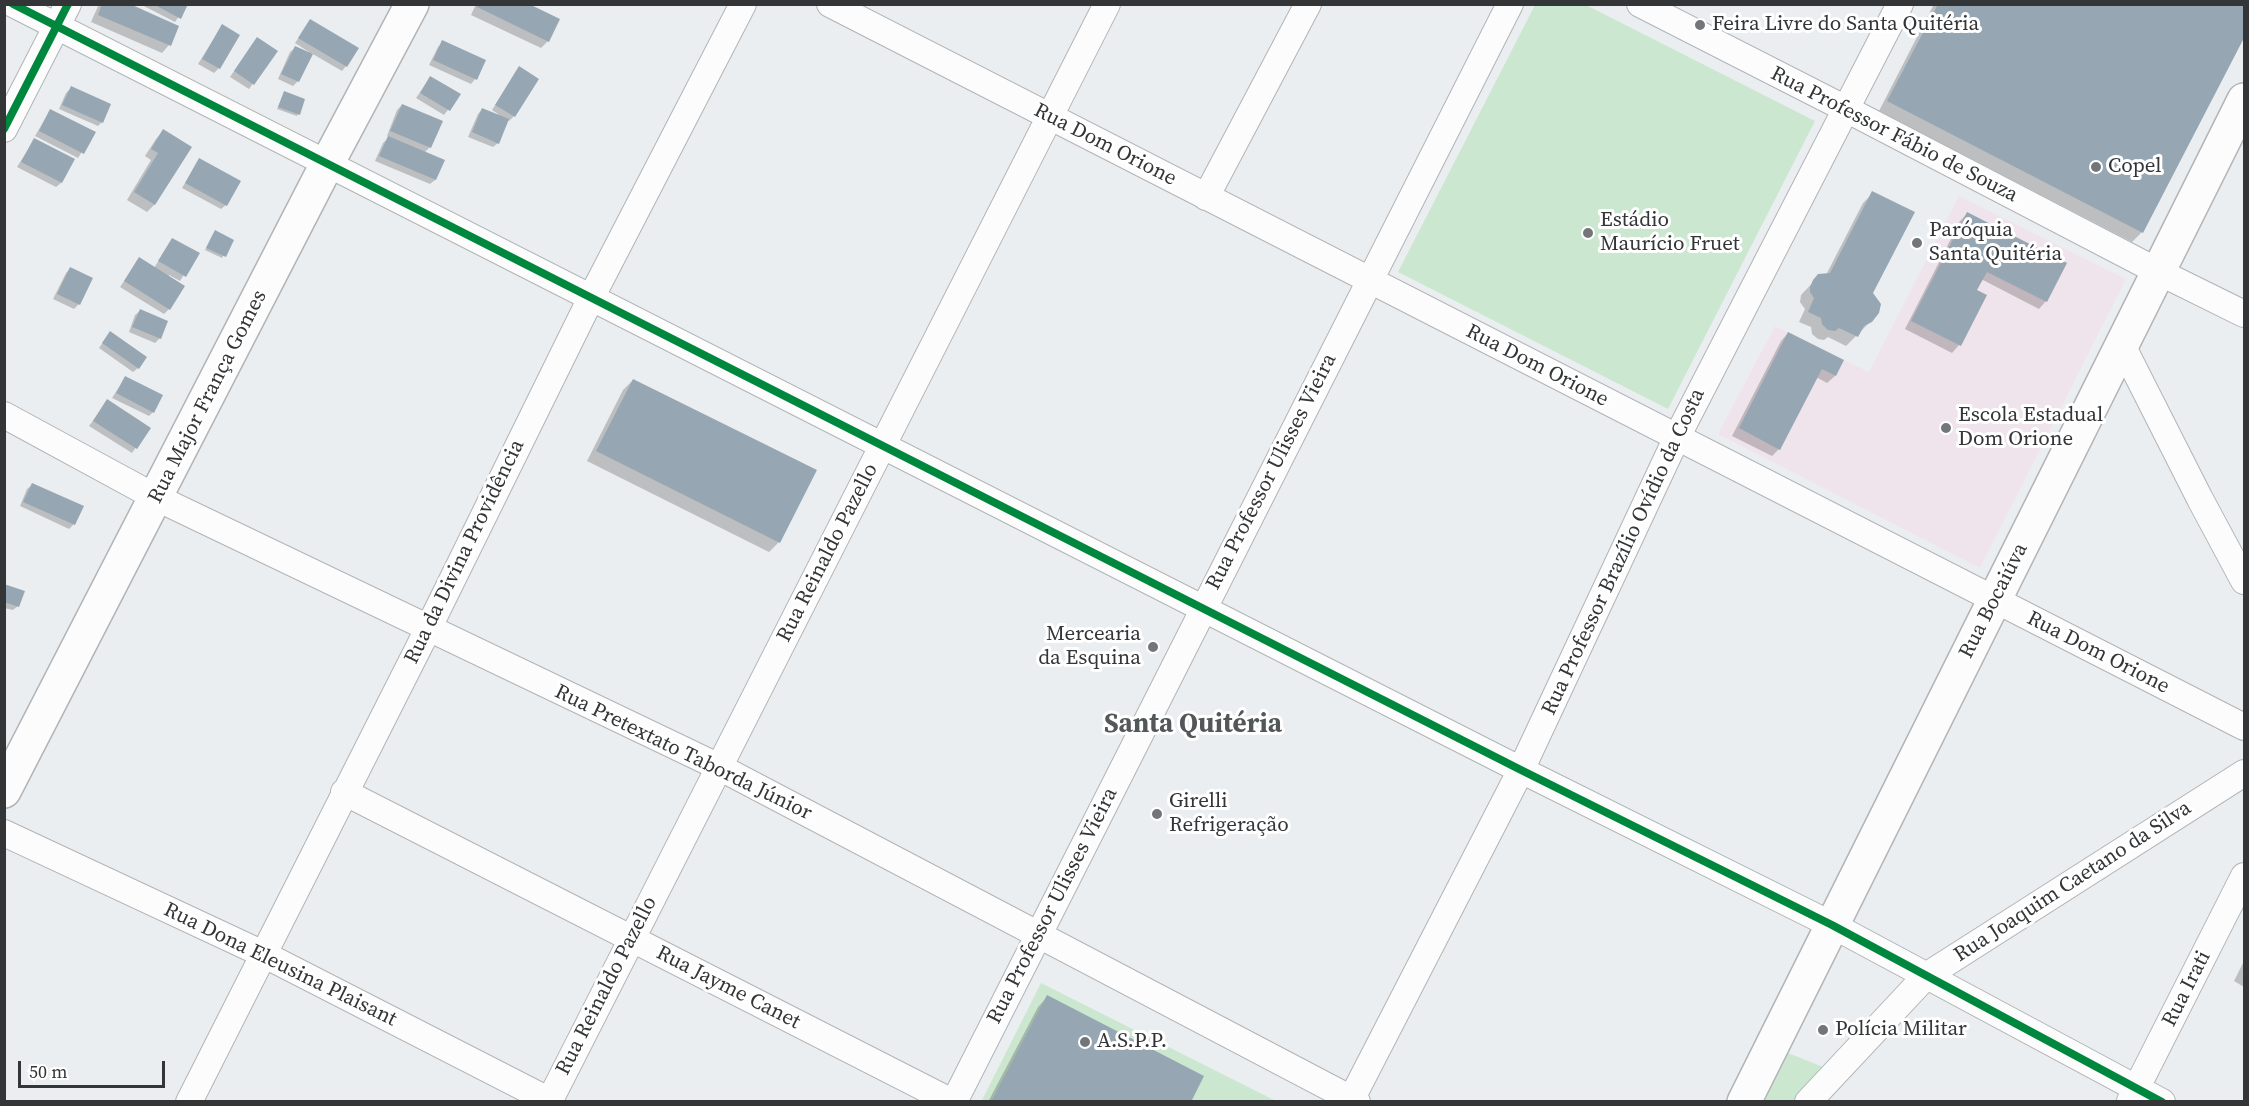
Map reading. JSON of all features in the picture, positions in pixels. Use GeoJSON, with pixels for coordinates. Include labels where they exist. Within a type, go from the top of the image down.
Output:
{"type":"FeatureCollection","features":[{"type":"Feature","properties":{"kind":"main road","name":"Rua Major França Gomes"},"geometry":{"type":"LineString","coordinates":[[4,790],[412,4]]}},
{"type":"Feature","properties":{"kind":"main road","name":"Rua Bocaiúva"},"geometry":{"type":"LineString","coordinates":[[1744,1101],[2244,100]]}},
{"type":"Feature","properties":{"kind":"street"},"geometry":{"type":"LineString","coordinates":[[13,4],[62,16],[327,164],[1521,770],[1832,925],[2134,1094],[2162,1101]]}},
{"type":"Feature","properties":{"kind":"street","name":"Rua da Divina Providência"},"geometry":{"type":"LineString","coordinates":[[189,1101],[428,629],[591,298],[743,4]]}},
{"type":"Feature","properties":{"kind":"street","name":"Rua Dom Orione"},"geometry":{"type":"LineString","coordinates":[[830,4],[2244,727]]}},
{"type":"Feature","properties":{"kind":"street","name":"Rua Reinaldo Pazello"},"geometry":{"type":"LineString","coordinates":[[550,1101],[1107,4]]}},
{"type":"Feature","properties":{"kind":"street"},"geometry":{"type":"LineString","coordinates":[[1206,197],[1308,4]]}},
{"type":"Feature","properties":{"kind":"street","name":"Rua Professor Ulisses Vieira"},"geometry":{"type":"LineString","coordinates":[[953,1101],[1510,4]]}},
{"type":"Feature","properties":{"kind":"street","name":"Rua Professor Fábio de Souza"},"geometry":{"type":"LineString","coordinates":[[1640,4],[2158,272],[2244,314]]}},
{"type":"Feature","properties":{"kind":"street","name":"Rua Professor Brazílio Ovídio da Costa"},"geometry":{"type":"LineString","coordinates":[[1353,1101],[1521,770],[1677,437],[1900,4]]}},
{"type":"Feature","properties":{"kind":"street"},"geometry":{"type":"LineString","coordinates":[[4,129],[62,16]]}},
{"type":"Feature","properties":{"kind":"street"},"geometry":{"type":"LineString","coordinates":[[2122,345],[2244,581]]}},
{"type":"Feature","properties":{"kind":"street","name":"Rua Pretextato Taborda Júnior"},"geometry":{"type":"LineString","coordinates":[[4,415],[157,498],[719,767],[1353,1101]]}},
{"type":"Feature","properties":{"kind":"street","name":"Rua Joaquim Caetano da Silva"},"geometry":{"type":"LineString","coordinates":[[1808,1101],[1926,976],[2244,773]]}},
{"type":"Feature","properties":{"kind":"street","name":"Rua Jayme Canet"},"geometry":{"type":"LineString","coordinates":[[344,792],[953,1101]]}},
{"type":"Feature","properties":{"kind":"street","name":"Rua Dona Eleusina Plaisant"},"geometry":{"type":"LineString","coordinates":[[4,833],[263,954],[550,1101]]}},
{"type":"Feature","properties":{"kind":"street","name":"Rua Irati"},"geometry":{"type":"LineString","coordinates":[[2134,1094],[2244,876]]}},
{"type":"Feature","properties":{"kind":"shaded area","name":"Escola Estadual Dom Orione"},"geometry":{"type":"Polygon","coordinates":[[[1959,196],[2126,279],[1980,568],[1718,434],[1775,326],[1869,372],[1959,196]]]}},
{"type":"Feature","properties":{"kind":"green space","name":"Estádio Maurício Fruet"},"geometry":{"type":"Polygon","coordinates":[[[1535,5],[1586,5],[1815,121],[1668,409],[1398,272],[1535,5]]]}},
{"type":"Feature","properties":{"kind":"green space","name":"A.S.P.P."},"geometry":{"type":"Polygon","coordinates":[[[1041,983],[1276,1101],[981,1102],[1041,983]]]}},
{"type":"Feature","properties":{"kind":"green space"},"geometry":{"type":"Polygon","coordinates":[[[1788,1053],[1831,1070],[1800,1101],[1764,1102],[1788,1053]]]}},
{"type":"Feature","properties":{"kind":"building"},"geometry":{"type":"Polygon","coordinates":[[[102,4],[130,4],[179,26],[171,46],[98,15],[102,4]]]}},
{"type":"Feature","properties":{"kind":"building"},"geometry":{"type":"Polygon","coordinates":[[[153,4],[188,4],[181,19],[153,4]]]}},
{"type":"Feature","properties":{"kind":"building"},"geometry":{"type":"Polygon","coordinates":[[[479,4],[529,4],[560,19],[549,42],[477,7],[479,4]]]}},
{"type":"Feature","properties":{"kind":"building","name":"Copel"},"geometry":{"type":"Polygon","coordinates":[[[1938,4],[2244,4],[2244,38],[2143,233],[1887,101],[1938,4]]]}},
{"type":"Feature","properties":{"kind":"building"},"geometry":{"type":"Polygon","coordinates":[[[310,19],[359,48],[347,67],[298,38],[310,19]]]}},
{"type":"Feature","properties":{"kind":"building"},"geometry":{"type":"Polygon","coordinates":[[[222,24],[240,35],[220,69],[202,59],[222,24]]]}},
{"type":"Feature","properties":{"kind":"building"},"geometry":{"type":"Polygon","coordinates":[[[257,37],[278,51],[254,85],[234,71],[257,37]]]}},
{"type":"Feature","properties":{"kind":"building"},"geometry":{"type":"Polygon","coordinates":[[[442,40],[486,60],[477,80],[433,60],[442,40]]]}},
{"type":"Feature","properties":{"kind":"building"},"geometry":{"type":"Polygon","coordinates":[[[295,46],[313,54],[299,82],[281,74],[295,46]]]}},
{"type":"Feature","properties":{"kind":"building"},"geometry":{"type":"Polygon","coordinates":[[[519,66],[539,79],[515,117],[495,105],[519,66]]]}},
{"type":"Feature","properties":{"kind":"building"},"geometry":{"type":"Polygon","coordinates":[[[430,76],[461,94],[450,111],[420,93],[430,76]]]}},
{"type":"Feature","properties":{"kind":"building"},"geometry":{"type":"Polygon","coordinates":[[[71,86],[111,104],[103,123],[62,105],[71,86]]]}},
{"type":"Feature","properties":{"kind":"building"},"geometry":{"type":"Polygon","coordinates":[[[284,91],[305,99],[300,115],[278,107],[284,91]]]}},
{"type":"Feature","properties":{"kind":"building"},"geometry":{"type":"Polygon","coordinates":[[[402,104],[443,121],[431,148],[390,131],[402,104]]]}},
{"type":"Feature","properties":{"kind":"building"},"geometry":{"type":"Polygon","coordinates":[[[482,108],[509,119],[499,144],[472,132],[482,108]]]}},
{"type":"Feature","properties":{"kind":"building"},"geometry":{"type":"Polygon","coordinates":[[[50,109],[96,132],[84,154],[39,131],[50,109]]]}},
{"type":"Feature","properties":{"kind":"building"},"geometry":{"type":"Polygon","coordinates":[[[163,129],[192,147],[155,205],[134,192],[158,153],[151,149],[163,129]]]}},
{"type":"Feature","properties":{"kind":"building"},"geometry":{"type":"Polygon","coordinates":[[[388,136],[445,160],[436,180],[379,156],[388,136]]]}},
{"type":"Feature","properties":{"kind":"building"},"geometry":{"type":"Polygon","coordinates":[[[34,138],[75,159],[62,183],[21,162],[34,138]]]}},
{"type":"Feature","properties":{"kind":"building"},"geometry":{"type":"Polygon","coordinates":[[[199,158],[241,181],[227,206],[185,183],[199,158]]]}},
{"type":"Feature","properties":{"kind":"building"},"geometry":{"type":"Polygon","coordinates":[[[1872,191],[1915,212],[1873,293],[1881,304],[1879,313],[1872,322],[1864,326],[1858,337],[1839,328],[1835,331],[1828,330],[1822,324],[1821,318],[1808,312],[1814,298],[1810,287],[1818,274],[1830,273],[1872,191]]]}},
{"type":"Feature","properties":{"kind":"building"},"geometry":{"type":"Polygon","coordinates":[[[1967,212],[2067,263],[2047,302],[1987,272],[1977,290],[1987,295],[1961,346],[1911,321],[1967,212]]]}},
{"type":"Feature","properties":{"kind":"building"},"geometry":{"type":"Polygon","coordinates":[[[215,230],[234,240],[226,257],[206,248],[215,230]]]}},
{"type":"Feature","properties":{"kind":"building"},"geometry":{"type":"Polygon","coordinates":[[[172,238],[200,253],[186,277],[158,261],[172,238]]]}},
{"type":"Feature","properties":{"kind":"building"},"geometry":{"type":"Polygon","coordinates":[[[139,257],[185,286],[170,310],[124,281],[139,257]]]}},
{"type":"Feature","properties":{"kind":"building"},"geometry":{"type":"Polygon","coordinates":[[[70,267],[93,278],[80,305],[57,294],[70,267]]]}},
{"type":"Feature","properties":{"kind":"building"},"geometry":{"type":"Polygon","coordinates":[[[140,309],[168,321],[161,339],[132,327],[140,309]]]}},
{"type":"Feature","properties":{"kind":"building"},"geometry":{"type":"Polygon","coordinates":[[[110,331],[147,357],[139,369],[102,343],[110,331]]]}},
{"type":"Feature","properties":{"kind":"building"},"geometry":{"type":"Polygon","coordinates":[[[1788,332],[1844,360],[1836,376],[1822,369],[1780,450],[1739,428],[1788,332]]]}},
{"type":"Feature","properties":{"kind":"building"},"geometry":{"type":"Polygon","coordinates":[[[125,376],[163,395],[154,413],[116,393],[125,376]]]}},
{"type":"Feature","properties":{"kind":"building"},"geometry":{"type":"Polygon","coordinates":[[[633,379],[817,470],[780,543],[596,451],[633,379]]]}},
{"type":"Feature","properties":{"kind":"building"},"geometry":{"type":"Polygon","coordinates":[[[107,399],[151,428],[137,449],[93,421],[107,399]]]}},
{"type":"Feature","properties":{"kind":"building"},"geometry":{"type":"Polygon","coordinates":[[[32,483],[84,506],[75,525],[23,502],[32,483]]]}},
{"type":"Feature","properties":{"kind":"building"},"geometry":{"type":"Polygon","coordinates":[[[4,584],[25,591],[19,607],[4,602],[4,584]]]}},
{"type":"Feature","properties":{"kind":"building","name":"A.S.P.P."},"geometry":{"type":"Polygon","coordinates":[[[1047,995],[1204,1076],[1191,1102],[991,1102],[1047,995]]]}},
{"type":"Feature","properties":{"kind":"cycle path"},"geometry":{"type":"LineString","coordinates":[[13,4],[1521,770],[1832,925],[2162,1102]]}},
{"type":"Feature","properties":{"kind":"cycle path"},"geometry":{"type":"LineString","coordinates":[[4,129],[68,4]]}},
{"type":"Feature","properties":{"kind":"place","name":"Feira Livre do Santa Quitéria"},"geometry":{"type":"Point","coordinates":[1700,25]}},
{"type":"Feature","properties":{"kind":"place","name":"Copel"},"geometry":{"type":"Point","coordinates":[2096,167]}},
{"type":"Feature","properties":{"kind":"place","name":"Estádio Maurício Fruet"},"geometry":{"type":"Point","coordinates":[1588,233]}},
{"type":"Feature","properties":{"kind":"place","name":"Paróquia Santa Quitéria"},"geometry":{"type":"Point","coordinates":[1917,243]}},
{"type":"Feature","properties":{"kind":"place","name":"Escola Estadual Dom Orione"},"geometry":{"type":"Point","coordinates":[1946,428]}},
{"type":"Feature","properties":{"kind":"place","name":"Mercearia da Esquina"},"geometry":{"type":"Point","coordinates":[1153,647]}},
{"type":"Feature","properties":{"kind":"place","name":"Girelli Refrigeração"},"geometry":{"type":"Point","coordinates":[1157,814]}},
{"type":"Feature","properties":{"kind":"place","name":"Polícia Militar"},"geometry":{"type":"Point","coordinates":[1823,1030]}},
{"type":"Feature","properties":{"kind":"place","name":"A.S.P.P."},"geometry":{"type":"Point","coordinates":[1085,1042]}},
{"type":"Feature","properties":{"kind":"district","name":"Santa Quitéria"},"geometry":{"type":"Point","coordinates":[1193,725]}}]}
